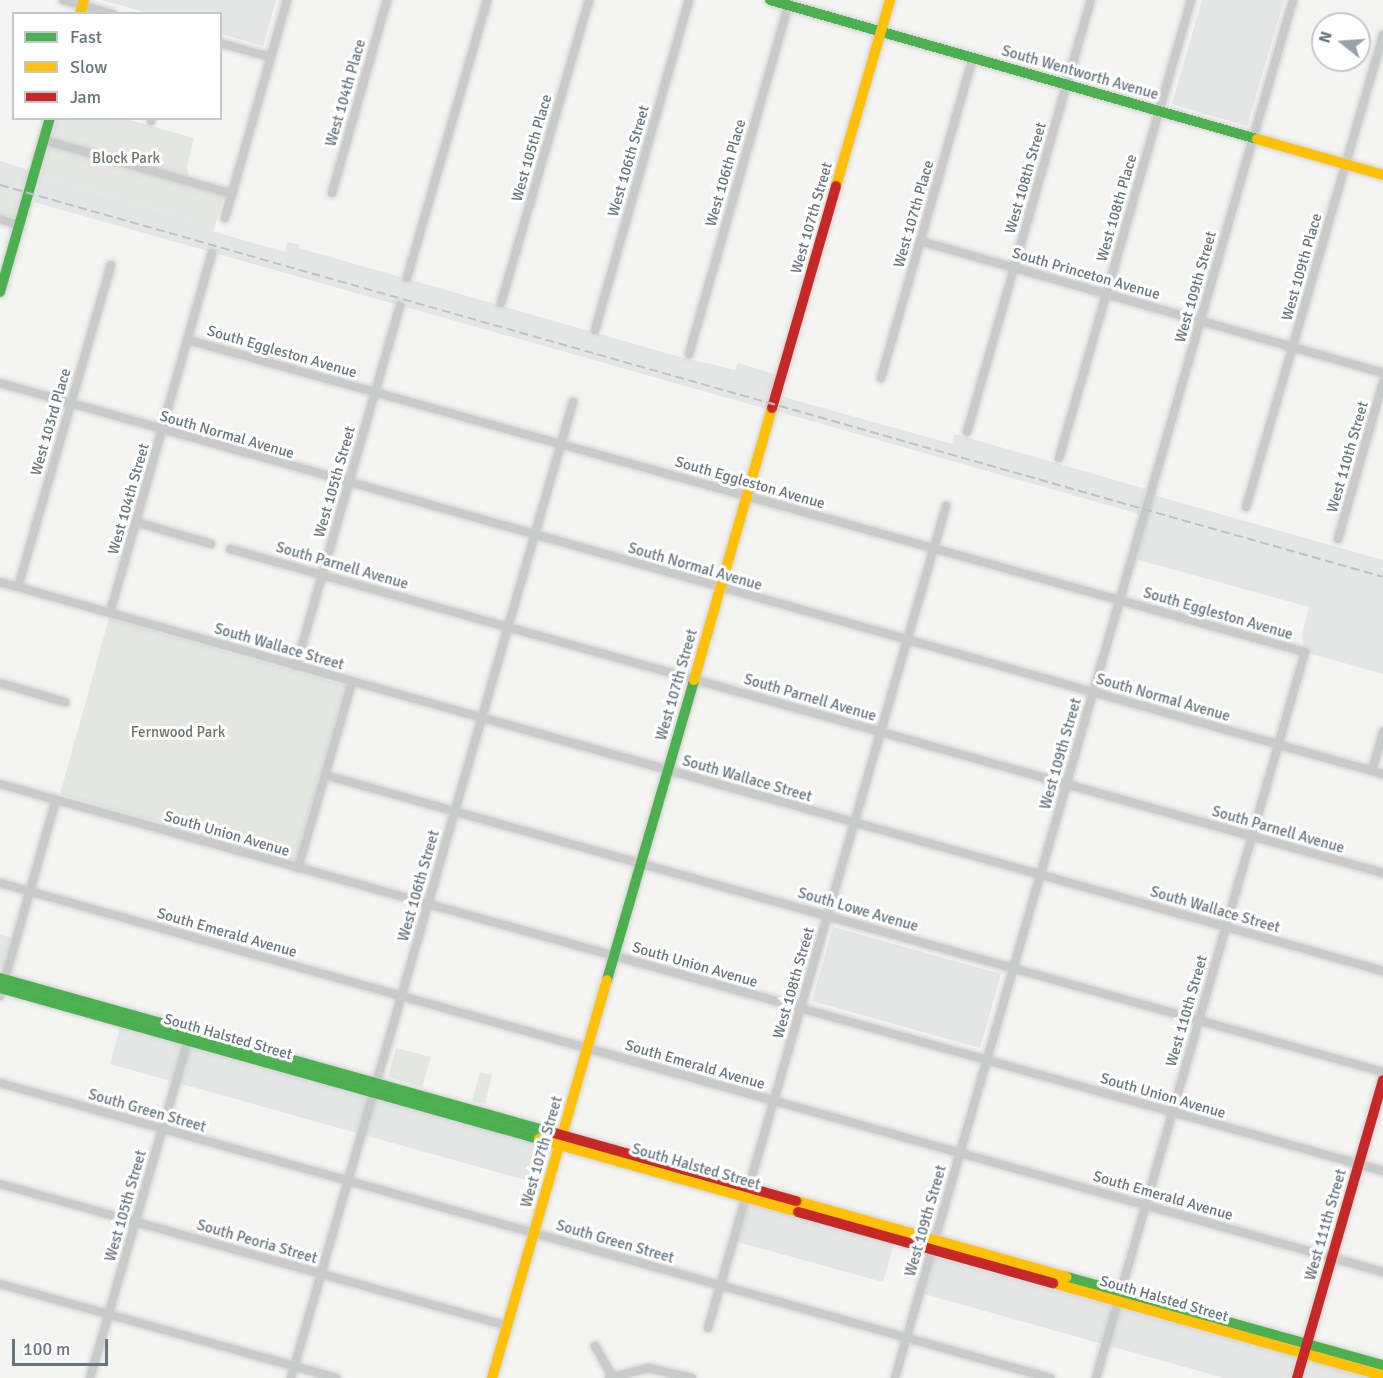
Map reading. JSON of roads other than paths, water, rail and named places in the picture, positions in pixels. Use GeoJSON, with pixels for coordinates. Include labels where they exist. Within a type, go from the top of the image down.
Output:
{"type":"FeatureCollection","features":[{"type":"Feature","properties":{"kind":"street"},"geometry":{"type":"LineString","coordinates":[[63,0],[105,12]]}},
{"type":"Feature","properties":{"kind":"street"},"geometry":{"type":"LineString","coordinates":[[225,218],[286,0]]}},
{"type":"Feature","properties":{"kind":"street","name":"West 104th Place"},"geometry":{"type":"LineString","coordinates":[[332,193],[387,0]]}},
{"type":"Feature","properties":{"kind":"street"},"geometry":{"type":"LineString","coordinates":[[407,278],[487,0]]}},
{"type":"Feature","properties":{"kind":"street","name":"West 105th Place"},"geometry":{"type":"LineString","coordinates":[[501,303],[589,0]]}},
{"type":"Feature","properties":{"kind":"street","name":"West 106th Street"},"geometry":{"type":"LineString","coordinates":[[595,330],[689,0]]}},
{"type":"Feature","properties":{"kind":"street","name":"South Wentworth Avenue"},"geometry":{"type":"LineString","coordinates":[[770,0],[789,3],[881,32],[1383,175]]}},
{"type":"Feature","properties":{"kind":"street","name":"West 107th Street"},"geometry":{"type":"LineString","coordinates":[[492,1378],[891,0]]}},
{"type":"Feature","properties":{"kind":"street","name":"West 108th Street"},"geometry":{"type":"LineString","coordinates":[[967,432],[1091,0]]}},
{"type":"Feature","properties":{"kind":"street","name":"West 108th Place"},"geometry":{"type":"LineString","coordinates":[[1059,458],[1191,0]]}},
{"type":"Feature","properties":{"kind":"street","name":"West 109th Street"},"geometry":{"type":"LineString","coordinates":[[895,1378],[1293,0]]}},
{"type":"Feature","properties":{"kind":"street","name":"West 106th Place"},"geometry":{"type":"LineString","coordinates":[[689,354],[789,3]]}},
{"type":"Feature","properties":{"kind":"street","name":"West 109th Place"},"geometry":{"type":"LineString","coordinates":[[1246,507],[1383,34]]}},
{"type":"Feature","properties":{"kind":"street"},"geometry":{"type":"LineString","coordinates":[[222,44],[270,57]]}},
{"type":"Feature","properties":{"kind":"street","name":"West 107th Place"},"geometry":{"type":"LineString","coordinates":[[881,378],[973,58]]}},
{"type":"Feature","properties":{"kind":"street"},"geometry":{"type":"LineString","coordinates":[[0,292],[49,120]]}},
{"type":"Feature","properties":{"kind":"street"},"geometry":{"type":"LineString","coordinates":[[44,140],[232,194]]}},
{"type":"Feature","properties":{"kind":"street"},"geometry":{"type":"LineString","coordinates":[[0,219],[19,225]]}},
{"type":"Feature","properties":{"kind":"street","name":"South Princeton Avenue"},"geometry":{"type":"LineString","coordinates":[[920,241],[1383,373]]}},
{"type":"Feature","properties":{"kind":"street","name":"West 104th Street"},"geometry":{"type":"LineString","coordinates":[[110,613],[212,254]]}},
{"type":"Feature","properties":{"kind":"street","name":"West 103rd Place"},"geometry":{"type":"LineString","coordinates":[[18,587],[111,265]]}},
{"type":"Feature","properties":{"kind":"street","name":"West 105th Street"},"geometry":{"type":"LineString","coordinates":[[296,666],[400,306]]}},
{"type":"Feature","properties":{"kind":"street","name":"South Eggleston Avenue"},"geometry":{"type":"LineString","coordinates":[[188,340],[1305,652]]}},
{"type":"Feature","properties":{"kind":"street","name":"West 110th Street"},"geometry":{"type":"LineString","coordinates":[[1338,539],[1383,382]]}},
{"type":"Feature","properties":{"kind":"street","name":"South Normal Avenue"},"geometry":{"type":"LineString","coordinates":[[0,383],[162,431],[1383,774]]}},
{"type":"Feature","properties":{"kind":"street","name":"West 106th Street"},"geometry":{"type":"LineString","coordinates":[[291,1378],[573,402]]}},
{"type":"Feature","properties":{"kind":"street","name":"West 108th Street"},"geometry":{"type":"LineString","coordinates":[[708,1328],[946,507]]}},
{"type":"Feature","properties":{"kind":"street"},"geometry":{"type":"LineString","coordinates":[[136,522],[211,544]]}},
{"type":"Feature","properties":{"kind":"street","name":"South Parnell Avenue"},"geometry":{"type":"LineString","coordinates":[[230,549],[1383,873]]}},
{"type":"Feature","properties":{"kind":"street","name":"South Wallace Street"},"geometry":{"type":"LineString","coordinates":[[0,582],[1383,971]]}},
{"type":"Feature","properties":{"kind":"street","name":"West 110th Street"},"geometry":{"type":"LineString","coordinates":[[1096,1378],[1305,652]]}},
{"type":"Feature","properties":{"kind":"street"},"geometry":{"type":"LineString","coordinates":[[298,868],[352,682]]}},
{"type":"Feature","properties":{"kind":"street"},"geometry":{"type":"LineString","coordinates":[[0,683],[65,702]]}},
{"type":"Feature","properties":{"kind":"street"},"geometry":{"type":"LineString","coordinates":[[1372,771],[1383,732]]}},
{"type":"Feature","properties":{"kind":"street","name":"South Lowe Avenue"},"geometry":{"type":"LineString","coordinates":[[325,775],[1383,1072]]}},
{"type":"Feature","properties":{"kind":"street","name":"South Union Avenue"},"geometry":{"type":"LineString","coordinates":[[0,783],[1383,1171]]}},
{"type":"Feature","properties":{"kind":"street"},"geometry":{"type":"LineString","coordinates":[[1,986],[57,800]]}},
{"type":"Feature","properties":{"kind":"street","name":"South Emerald Avenue"},"geometry":{"type":"LineString","coordinates":[[0,883],[1383,1272]]}},
{"type":"Feature","properties":{"kind":"street","name":"South Halsted Street"},"geometry":{"type":"LineString","coordinates":[[1,986],[189,1036],[933,1244],[1305,1349],[1383,1376]]}},
{"type":"Feature","properties":{"kind":"street","name":"West 105th Street"},"geometry":{"type":"LineString","coordinates":[[90,1378],[189,1036]]}},
{"type":"Feature","properties":{"kind":"street","name":"West 111th Street"},"geometry":{"type":"LineString","coordinates":[[1297,1378],[1383,1080]]}},
{"type":"Feature","properties":{"kind":"street","name":"South Green Street"},"geometry":{"type":"LineString","coordinates":[[0,1083],[1050,1378]]}},
{"type":"Feature","properties":{"kind":"street","name":"South Peoria Street"},"geometry":{"type":"LineString","coordinates":[[0,1184],[508,1326]]}},
{"type":"Feature","properties":{"kind":"street"},"geometry":{"type":"LineString","coordinates":[[0,1284],[336,1378]]}},
{"type":"Feature","properties":{"kind":"street"},"geometry":{"type":"LineString","coordinates":[[595,1346],[611,1377],[648,1368],[692,1378]]}},
{"type":"Feature","properties":{"kind":"street","name":"South Halsted Street"},"geometry":{"type":"LineString","coordinates":[[1305,1349],[1383,1365]]}},
{"type":"Feature","properties":{"kind":"railway"},"geometry":{"type":"LineString","coordinates":[[0,185],[1383,577]]}},
{"type":"Feature","properties":{"kind":"park label","name":"Block Park"},"geometry":{"type":"Point","coordinates":[126,159]}},
{"type":"Feature","properties":{"kind":"park label","name":"Fernwood Park"},"geometry":{"type":"Point","coordinates":[178,733]}}]}
